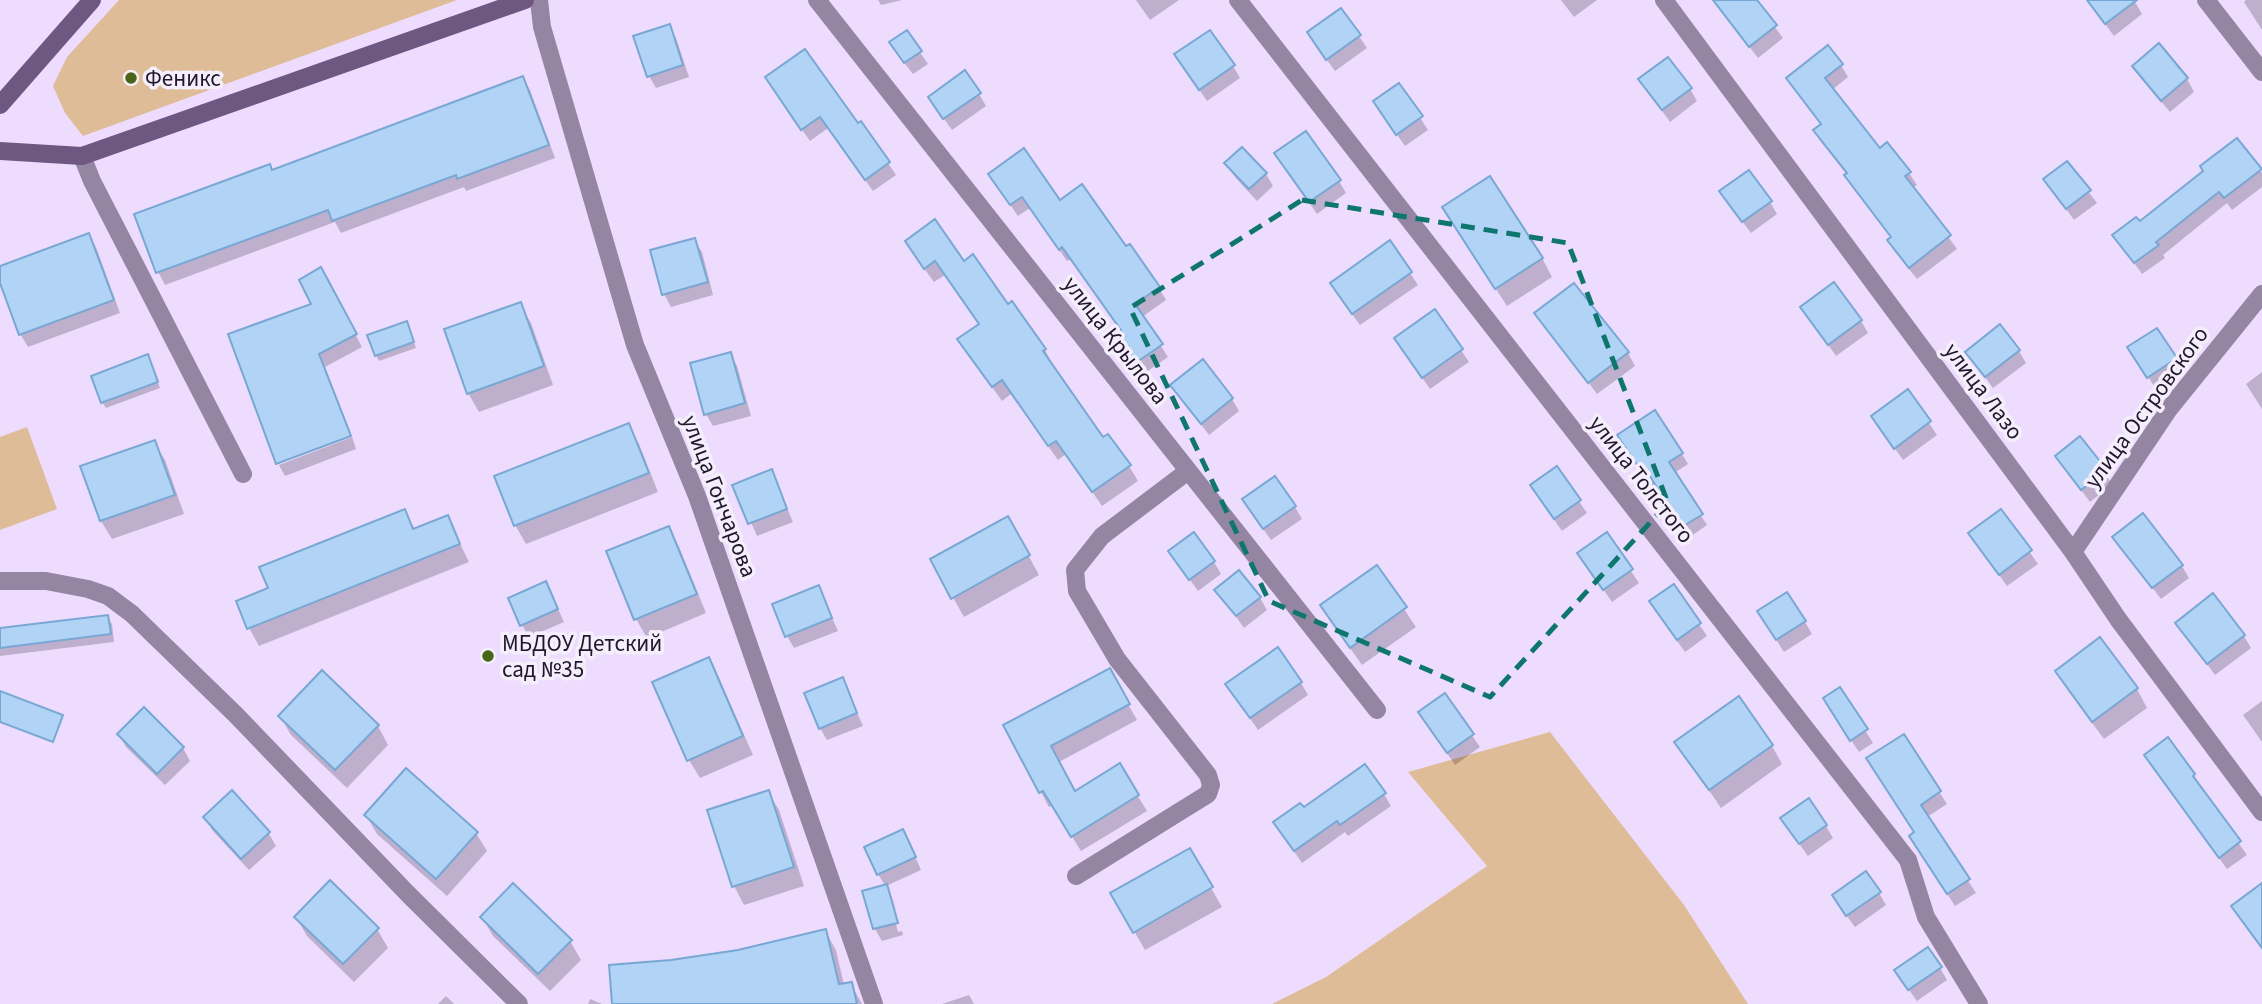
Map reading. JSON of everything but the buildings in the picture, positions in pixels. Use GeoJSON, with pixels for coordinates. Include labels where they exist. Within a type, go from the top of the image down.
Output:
{"type":"FeatureCollection","features":[{"type":"Feature","properties":{"kind":"main road"},"geometry":{"type":"LineString","coordinates":[[0,105],[92,0]]}},
{"type":"Feature","properties":{"kind":"main road"},"geometry":{"type":"LineString","coordinates":[[0,151],[82,156],[525,0]]}},
{"type":"Feature","properties":{"kind":"street","name":"улица Гончарова"},"geometry":{"type":"LineString","coordinates":[[539,0],[542,27],[635,345],[697,496],[874,1004]]}},
{"type":"Feature","properties":{"kind":"street","name":"улица Крылова"},"geometry":{"type":"LineString","coordinates":[[817,0],[1377,710]]}},
{"type":"Feature","properties":{"kind":"street","name":"улица Толстого"},"geometry":{"type":"LineString","coordinates":[[1238,0],[1908,860],[1926,917],[1979,1004]]}},
{"type":"Feature","properties":{"kind":"street","name":"улица Лазо"},"geometry":{"type":"LineString","coordinates":[[1664,0],[2073,552],[2126,629],[2262,813]]}},
{"type":"Feature","properties":{"kind":"street"},"geometry":{"type":"LineString","coordinates":[[2206,0],[2262,72]]}},
{"type":"Feature","properties":{"kind":"street"},"geometry":{"type":"LineString","coordinates":[[82,156],[92,181],[243,474]]}},
{"type":"Feature","properties":{"kind":"street","name":"улица Островского"},"geometry":{"type":"LineString","coordinates":[[2073,552],[2169,409],[2262,295]]}},
{"type":"Feature","properties":{"kind":"street"},"geometry":{"type":"LineString","coordinates":[[1076,876],[1208,794],[1211,785],[1208,775],[1117,659],[1077,591],[1075,570],[1102,536],[1188,471]]}},
{"type":"Feature","properties":{"kind":"street"},"geometry":{"type":"LineString","coordinates":[[0,581],[46,581],[88,589],[108,596],[132,614],[236,715],[398,884],[519,1004]]}},
{"type":"Feature","properties":{"kind":"highlighted area"},"geometry":{"type":"Polygon","coordinates":[[[1302,200],[1568,243],[1668,503],[1490,697],[1269,601],[1130,308],[1302,200]]]}},
{"type":"Feature","properties":{"kind":"shaded area"},"geometry":{"type":"Polygon","coordinates":[[[119,0],[457,0],[83,136],[65,113],[53,86],[67,57],[119,0]]]}},
{"type":"Feature","properties":{"kind":"shaded area"},"geometry":{"type":"Polygon","coordinates":[[[27,427],[57,509],[0,530],[0,437],[27,427]]]}},
{"type":"Feature","properties":{"kind":"shaded area"},"geometry":{"type":"Polygon","coordinates":[[[1550,732],[1684,905],[1748,1004],[1272,1004],[1326,977],[1487,866],[1408,772],[1550,732]]]}},
{"type":"Feature","properties":{"kind":"place","name":"Феникс"},"geometry":{"type":"Point","coordinates":[131,78]}},
{"type":"Feature","properties":{"kind":"place","name":"МБДОУ Детский сад №35"},"geometry":{"type":"Point","coordinates":[488,656]}}]}
